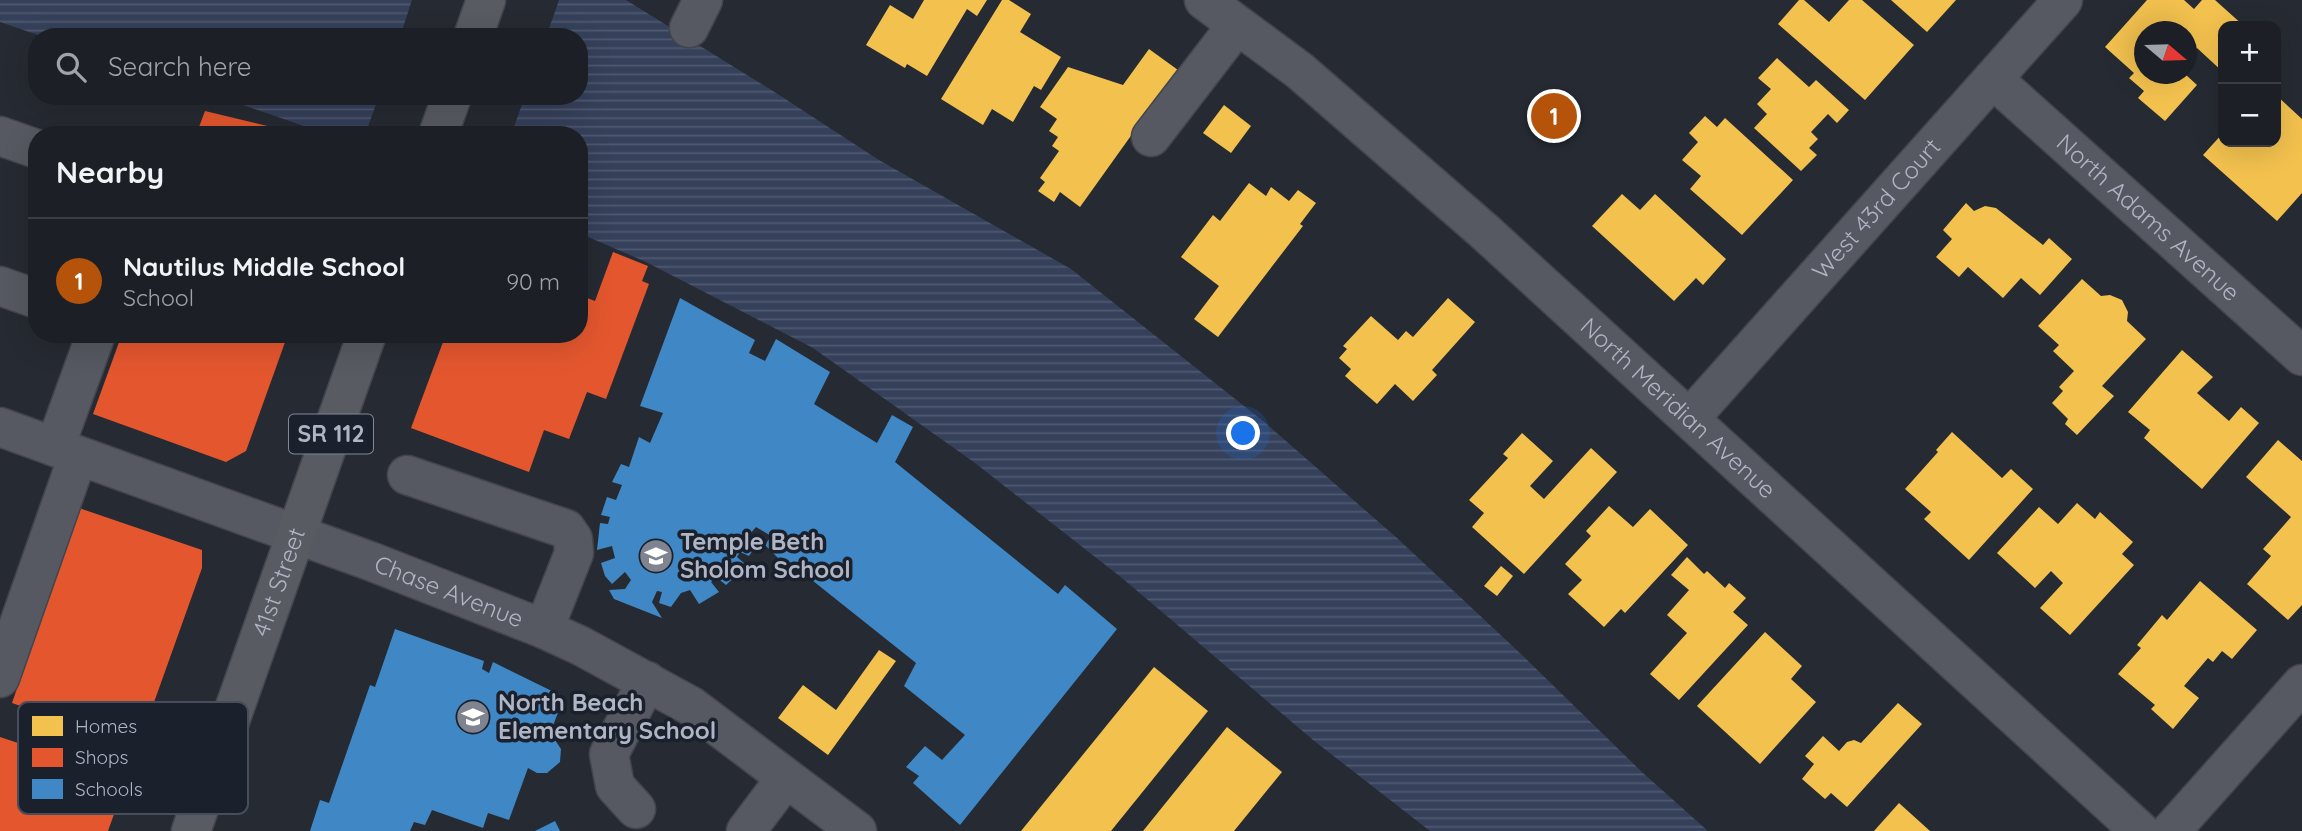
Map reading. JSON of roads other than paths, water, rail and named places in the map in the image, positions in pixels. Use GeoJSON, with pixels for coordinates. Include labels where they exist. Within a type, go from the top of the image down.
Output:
{"type":"FeatureCollection","features":[{"type":"Feature","properties":{"kind":"main road"},"geometry":{"type":"LineString","coordinates":[[476,28],[486,0]]}},
{"type":"Feature","properties":{"kind":"main road"},"geometry":{"type":"LineString","coordinates":[[441,126],[449,105]]}},
{"type":"Feature","properties":{"kind":"main road","name":"41st Street"},"geometry":{"type":"LineString","coordinates":[[237,702],[364,343]]}},
{"type":"Feature","properties":{"kind":"main road","name":"41st Street"},"geometry":{"type":"LineString","coordinates":[[191,831],[197,814]]}},
{"type":"Feature","properties":{"kind":"street","name":"North Meridian Avenue"},"geometry":{"type":"LineString","coordinates":[[1204,0],[1300,71],[1454,205],[2140,831]]}},
{"type":"Feature","properties":{"kind":"street","name":"West 43rd Court"},"geometry":{"type":"LineString","coordinates":[[1690,418],[2063,0]]}},
{"type":"Feature","properties":{"kind":"street"},"geometry":{"type":"LineString","coordinates":[[1151,137],[1237,25]]}},
{"type":"Feature","properties":{"kind":"street","name":"North Adams Avenue"},"geometry":{"type":"LineString","coordinates":[[1993,79],[2302,356]]}},
{"type":"Feature","properties":{"kind":"street"},"geometry":{"type":"LineString","coordinates":[[0,136],[28,146]]}},
{"type":"Feature","properties":{"kind":"street"},"geometry":{"type":"LineString","coordinates":[[0,286],[28,296]]}},
{"type":"Feature","properties":{"kind":"street"},"geometry":{"type":"LineString","coordinates":[[0,678],[67,451],[94,343]]}},
{"type":"Feature","properties":{"kind":"street","name":"Chase Avenue"},"geometry":{"type":"LineString","coordinates":[[1,430],[67,451],[296,534],[544,629],[691,706],[857,831]]}},
{"type":"Feature","properties":{"kind":"street"},"geometry":{"type":"LineString","coordinates":[[407,475],[566,529],[573,539],[574,553],[544,629]]}},
{"type":"Feature","properties":{"kind":"street"},"geometry":{"type":"LineString","coordinates":[[636,809],[615,786],[609,754],[647,681]]}},
{"type":"Feature","properties":{"kind":"street"},"geometry":{"type":"LineString","coordinates":[[2171,831],[2302,684]]}},
{"type":"Feature","properties":{"kind":"street"},"geometry":{"type":"LineString","coordinates":[[746,831],[786,778]]}},
{"type":"Feature","properties":{"kind":"water"},"geometry":{"type":"Polygon","coordinates":[[[0,0],[626,0],[879,160],[1071,269],[1263,421],[1397,538],[1643,773],[1708,831],[1430,831],[1313,740],[1122,578],[975,463],[813,348],[646,262],[588,237],[588,126],[304,126],[243,105],[588,105],[588,28],[28,28],[28,32],[0,22],[0,0]]]}},
{"type":"Feature","properties":{"kind":"place","name":"Nautilus Middle School"},"geometry":{"type":"Point","coordinates":[1554,116]}},
{"type":"Feature","properties":{"kind":"place","name":"Temple Beth Sholom School"},"geometry":{"type":"Point","coordinates":[656,556]}},
{"type":"Feature","properties":{"kind":"place","name":"North Beach Elementary School"},"geometry":{"type":"Point","coordinates":[473,717]}}]}
